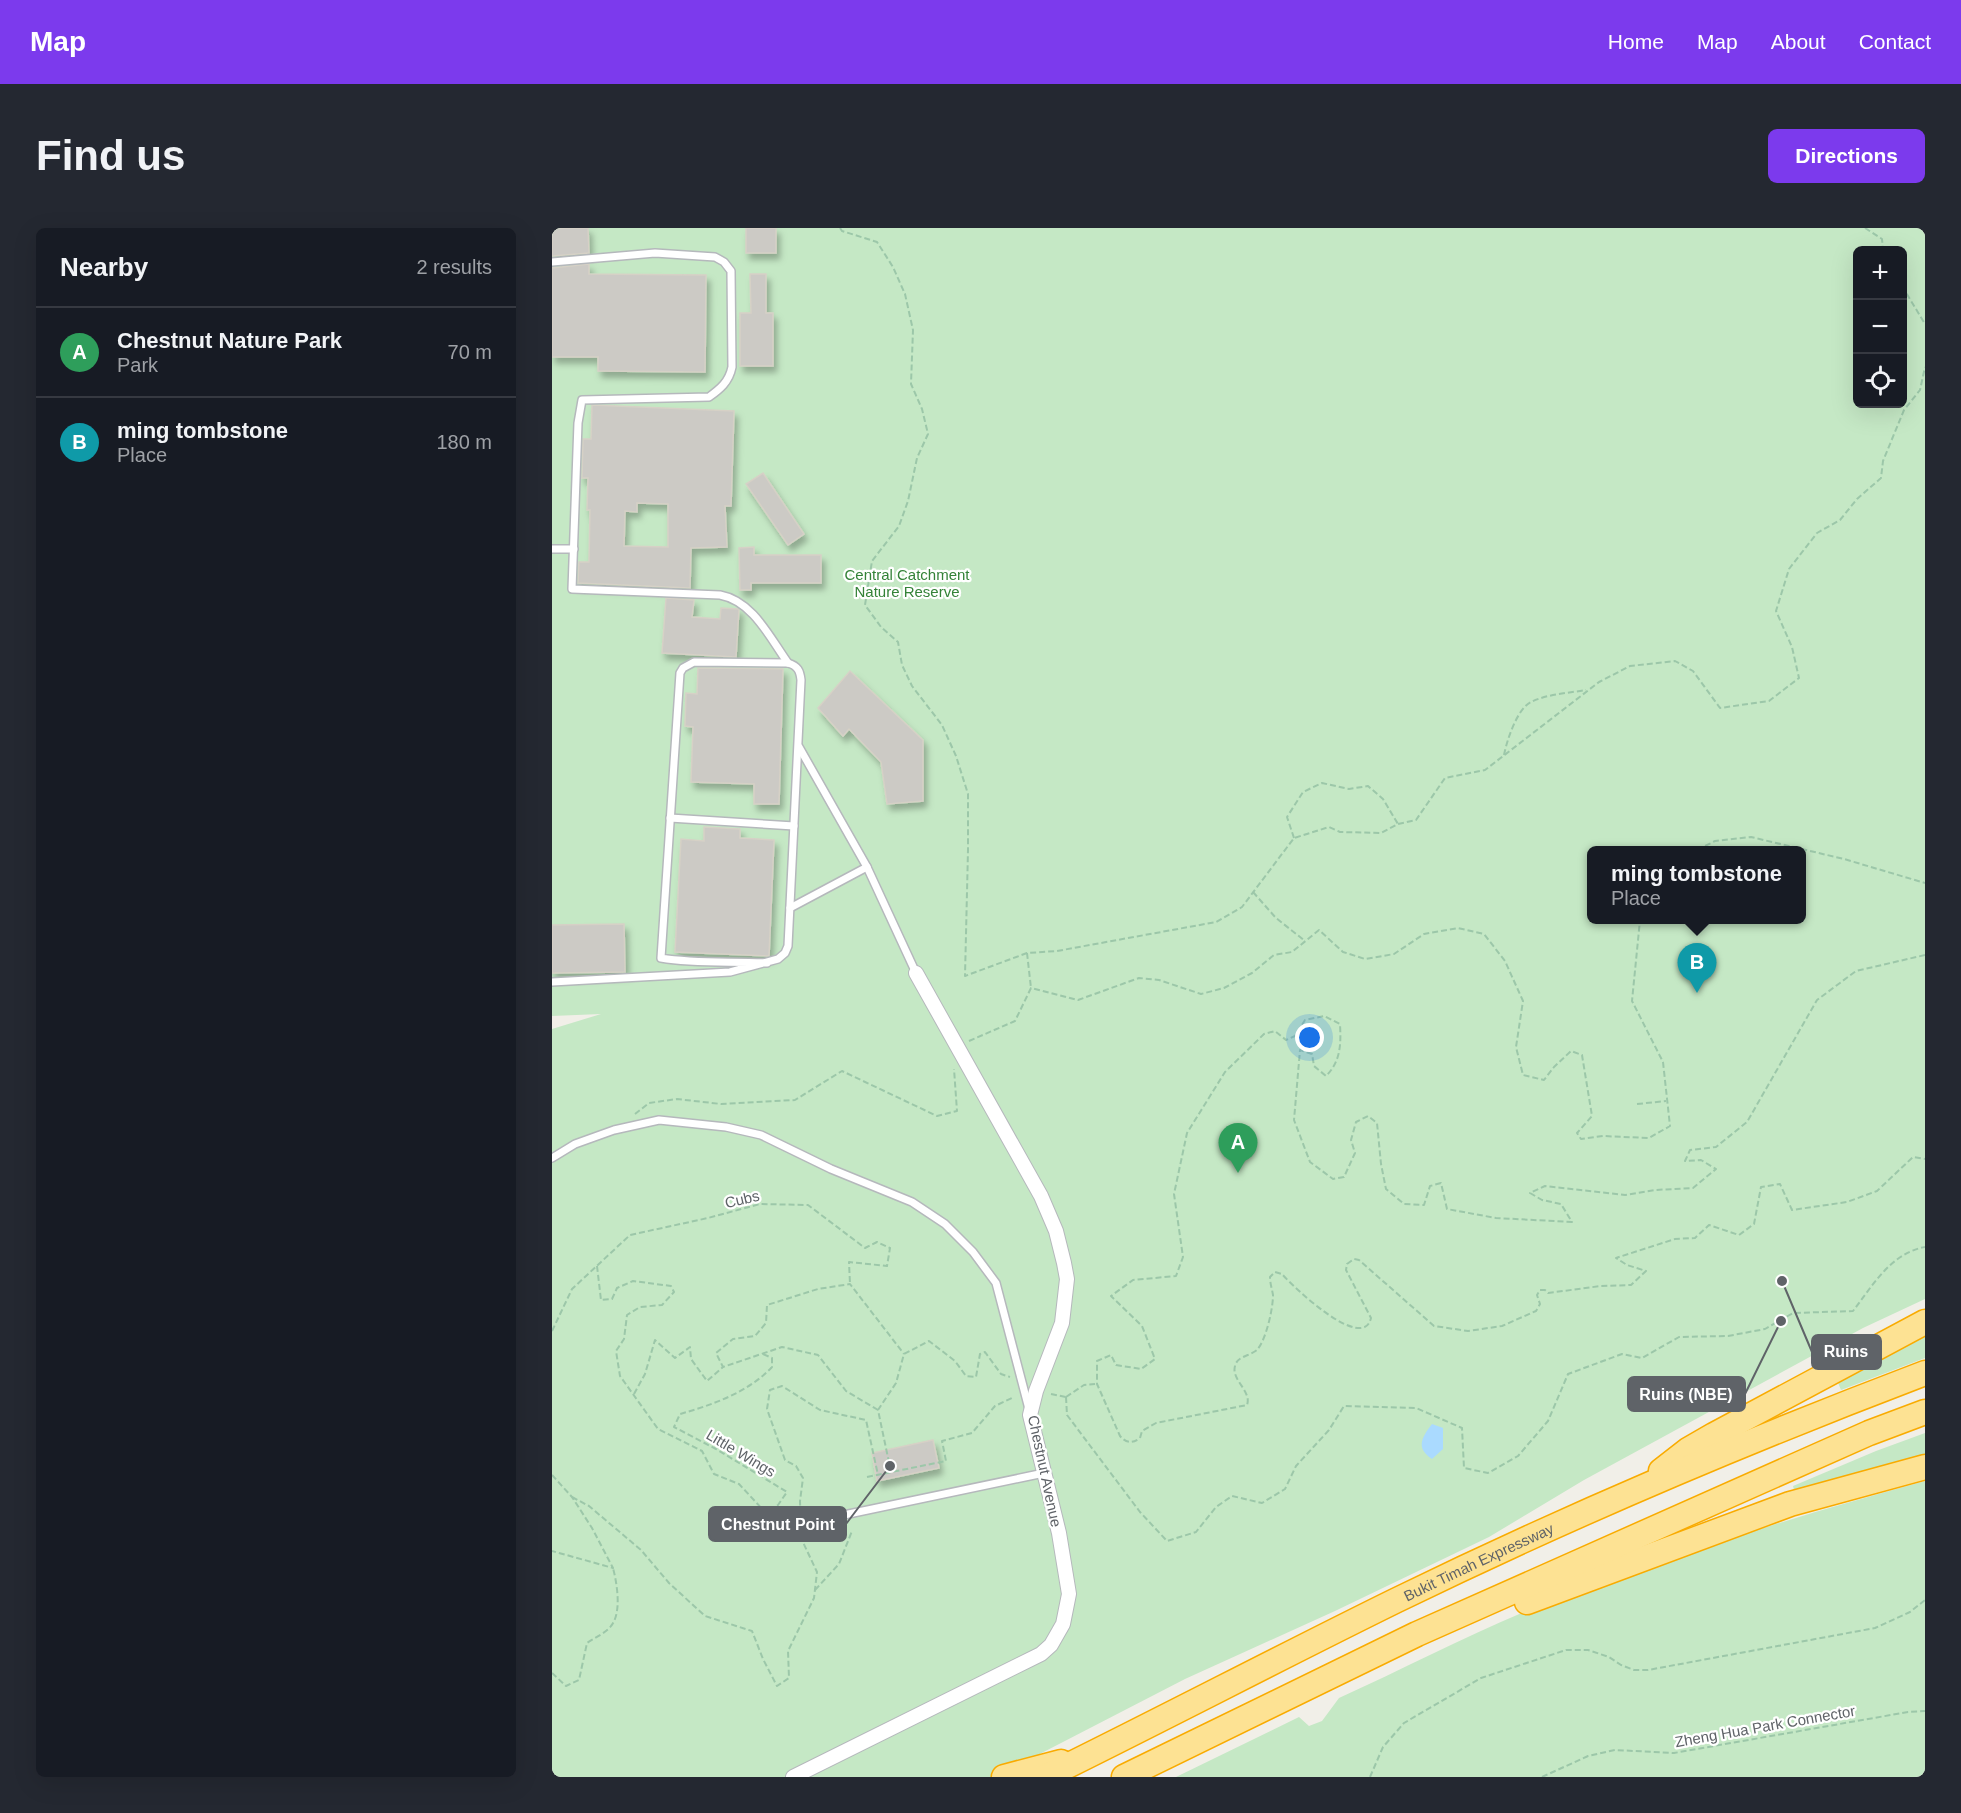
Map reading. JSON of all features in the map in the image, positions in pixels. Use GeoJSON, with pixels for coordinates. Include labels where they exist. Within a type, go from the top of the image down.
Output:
{"type":"FeatureCollection","features":[{"type":"Feature","properties":{"kind":"highway"},"geometry":{"type":"LineString","coordinates":[[1635,1490],[1688,1450],[1925,1322]]}},
{"type":"Feature","properties":{"kind":"highway","name":"Bukit Timah Expressway"},"geometry":{"type":"LineString","coordinates":[[1045,1777],[1399,1599],[1635,1490],[1925,1373]]}},
{"type":"Feature","properties":{"kind":"highway"},"geometry":{"type":"LineString","coordinates":[[1124,1777],[1417,1634],[1869,1433],[1925,1412]]}},
{"type":"Feature","properties":{"kind":"highway"},"geometry":{"type":"LineString","coordinates":[[1417,1634],[1520,1604],[1790,1504],[1925,1467]]}},
{"type":"Feature","properties":{"kind":"highway"},"geometry":{"type":"LineString","coordinates":[[1004,1777],[1089,1755]]}},
{"type":"Feature","properties":{"kind":"street","name":"Chestnut Avenue"},"geometry":{"type":"LineString","coordinates":[[793,1777],[1031,1660],[1051,1645],[1063,1624],[1069,1594],[1059,1533],[1030,1415],[1036,1391],[1062,1323],[1067,1280],[1064,1263],[1056,1231],[1041,1197],[916,973]]}},
{"type":"Feature","properties":{"kind":"lane"},"geometry":{"type":"LineString","coordinates":[[552,262],[655,253],[715,258],[724,262],[731,271],[732,368],[730,376],[720,389],[709,397],[582,400],[578,423],[572,589],[720,595],[735,599],[748,608],[788,663]]}},
{"type":"Feature","properties":{"kind":"lane"},"geometry":{"type":"LineString","coordinates":[[552,549],[574,549]]}},
{"type":"Feature","properties":{"kind":"lane"},"geometry":{"type":"LineString","coordinates":[[552,982],[730,972],[767,963],[778,959],[785,953],[788,946],[800,671],[795,665],[788,663],[694,662],[683,668],[680,674],[661,958],[688,962],[767,963]]}},
{"type":"Feature","properties":{"kind":"lane"},"geometry":{"type":"LineString","coordinates":[[798,745],[867,867],[916,973]]}},
{"type":"Feature","properties":{"kind":"lane"},"geometry":{"type":"LineString","coordinates":[[670,818],[794,826]]}},
{"type":"Feature","properties":{"kind":"lane"},"geometry":{"type":"LineString","coordinates":[[790,908],[867,867]]}},
{"type":"Feature","properties":{"kind":"lane"},"geometry":{"type":"LineString","coordinates":[[552,1158],[575,1144],[614,1130],[659,1120],[726,1126],[761,1135],[831,1169],[912,1202],[945,1224],[973,1252],[996,1282],[1030,1415]]}},
{"type":"Feature","properties":{"kind":"lane"},"geometry":{"type":"LineString","coordinates":[[839,1516],[1044,1473]]}},
{"type":"Feature","properties":{"kind":"path"},"geometry":{"type":"LineString","coordinates":[[840,228],[842,231],[877,242],[893,267],[905,294],[913,330],[911,384],[922,409],[928,434],[916,458],[908,501],[898,526],[872,561],[866,605],[880,627],[898,642],[902,665],[912,686],[942,725],[956,756],[968,794],[965,976],[1026,953],[1057,951],[1216,922],[1242,907],[1294,838],[1329,827],[1340,832],[1381,833],[1398,824],[1416,820],[1445,778],[1485,770],[1599,682],[1630,666],[1675,661],[1693,671],[1720,708],[1768,701],[1799,678],[1792,647],[1776,611],[1789,569],[1817,533],[1839,520],[1857,499],[1881,478],[1883,461],[1904,410],[1920,390],[1925,367]]}},
{"type":"Feature","properties":{"kind":"path"},"geometry":{"type":"LineString","coordinates":[[1865,228],[1882,239],[1882,246]]}},
{"type":"Feature","properties":{"kind":"path"},"geometry":{"type":"LineString","coordinates":[[1907,293],[1925,324]]}},
{"type":"Feature","properties":{"kind":"path"},"geometry":{"type":"LineString","coordinates":[[1504,756],[1512,725],[1530,702],[1589,690]]}},
{"type":"Feature","properties":{"kind":"path"},"geometry":{"type":"LineString","coordinates":[[1294,838],[1287,817],[1303,792],[1322,783],[1349,789],[1368,786],[1383,799],[1398,824]]}},
{"type":"Feature","properties":{"kind":"path"},"geometry":{"type":"LineString","coordinates":[[1705,846],[1715,841],[1751,837],[1789,846]]}},
{"type":"Feature","properties":{"kind":"path"},"geometry":{"type":"LineString","coordinates":[[1806,850],[1925,883]]}},
{"type":"Feature","properties":{"kind":"path"},"geometry":{"type":"LineString","coordinates":[[1253,892],[1276,918],[1305,941]]}},
{"type":"Feature","properties":{"kind":"path"},"geometry":{"type":"LineString","coordinates":[[1031,988],[1078,1000],[1139,978],[1159,980],[1201,994],[1224,988],[1252,973],[1274,955],[1292,952],[1319,930],[1344,952],[1365,959],[1395,954],[1424,934],[1458,928],[1484,934],[1505,961],[1523,1001],[1516,1047],[1522,1075],[1545,1080],[1554,1066],[1571,1051],[1582,1055],[1592,1116],[1578,1133],[1581,1139],[1603,1136],[1649,1138],[1670,1126],[1663,1062],[1632,1001],[1640,924]]}},
{"type":"Feature","properties":{"kind":"path"},"geometry":{"type":"LineString","coordinates":[[614,1130],[649,1103],[677,1099],[721,1104],[795,1100],[842,1071],[937,1116],[957,1111],[953,1062],[959,1052],[1015,1021],[1031,988],[1026,953]]}},
{"type":"Feature","properties":{"kind":"path"},"geometry":{"type":"LineString","coordinates":[[1925,955],[1856,971],[1817,1000],[1747,1122],[1716,1147],[1690,1150],[1684,1161],[1701,1160],[1716,1169],[1693,1188],[1655,1190],[1625,1195],[1545,1186],[1530,1193],[1542,1200],[1561,1204],[1572,1222],[1496,1218],[1447,1209],[1441,1183],[1430,1186],[1424,1205],[1404,1204],[1386,1189],[1377,1124],[1368,1116],[1356,1122],[1351,1140],[1355,1153],[1344,1177],[1333,1179],[1310,1162],[1294,1120],[1300,1050],[1312,1054],[1314,1066],[1326,1076],[1334,1068],[1341,1046],[1340,1024],[1324,1016],[1305,1020],[1295,1036],[1286,1040],[1275,1031],[1264,1034],[1225,1072],[1187,1133],[1174,1194],[1183,1257],[1176,1276],[1133,1280],[1111,1296],[1142,1326],[1155,1359],[1141,1369],[1116,1365],[1111,1355],[1097,1361],[1096,1384],[1120,1436],[1126,1442],[1133,1442],[1140,1438],[1142,1431],[1156,1423],[1247,1405],[1248,1397],[1234,1367],[1237,1361],[1251,1354],[1262,1342],[1272,1309],[1273,1294],[1270,1277],[1275,1272],[1282,1274],[1314,1306],[1356,1329],[1368,1326],[1371,1318],[1346,1270],[1347,1264],[1354,1259],[1359,1260],[1434,1326],[1468,1331],[1502,1326],[1536,1311],[1540,1304],[1537,1295],[1540,1290],[1548,1293],[1601,1286],[1631,1285],[1646,1271],[1627,1265],[1616,1258],[1675,1239],[1695,1238],[1708,1225],[1739,1235],[1754,1224],[1761,1187],[1780,1184],[1792,1210],[1847,1202],[1877,1191],[1913,1157],[1925,1159]]}},
{"type":"Feature","properties":{"kind":"path"},"geometry":{"type":"LineString","coordinates":[[1637,1104],[1666,1101]]}},
{"type":"Feature","properties":{"kind":"path","name":"Cubs"},"geometry":{"type":"LineString","coordinates":[[552,1331],[572,1288],[630,1235],[760,1204],[808,1205],[865,1248],[877,1242],[890,1248],[886,1266],[849,1262],[850,1284]]}},
{"type":"Feature","properties":{"kind":"path"},"geometry":{"type":"LineString","coordinates":[[1096,1384],[1084,1385],[1066,1397],[1067,1415],[1140,1512],[1167,1541],[1196,1532],[1216,1507],[1232,1496],[1262,1503],[1285,1489],[1296,1466],[1329,1430],[1344,1406],[1416,1408],[1430,1412],[1462,1428],[1464,1468],[1488,1473],[1518,1456],[1548,1421],[1568,1374],[1622,1354],[1642,1358],[1679,1337],[1728,1336],[1766,1329],[1792,1314],[1853,1311],[1889,1264],[1913,1249],[1925,1247]]}},
{"type":"Feature","properties":{"kind":"path","name":"Little Wings"},"geometry":{"type":"LineString","coordinates":[[597,1266],[601,1300],[612,1299],[618,1288],[633,1281],[671,1286],[674,1292],[662,1305],[640,1307],[627,1315],[624,1339],[616,1351],[620,1376],[658,1429],[702,1451],[714,1474],[739,1484],[766,1513],[778,1505],[787,1492],[716,1449],[674,1427],[680,1414],[709,1406],[761,1379],[772,1367],[772,1358],[763,1354]]}},
{"type":"Feature","properties":{"kind":"path"},"geometry":{"type":"LineString","coordinates":[[723,1367],[716,1353],[733,1339],[755,1336],[766,1323],[766,1305],[818,1290],[850,1284],[904,1354]]}},
{"type":"Feature","properties":{"kind":"path"},"geometry":{"type":"LineString","coordinates":[[634,1394],[645,1374],[655,1340],[675,1358],[690,1347],[691,1359],[707,1381],[723,1367],[782,1347],[818,1354],[846,1391],[878,1410]]}},
{"type":"Feature","properties":{"kind":"path"},"geometry":{"type":"LineString","coordinates":[[891,1472],[878,1410],[896,1383],[904,1354],[929,1341],[955,1361],[966,1376],[976,1377],[980,1354],[985,1352],[1001,1374],[1021,1381]]}},
{"type":"Feature","properties":{"kind":"path"},"geometry":{"type":"LineString","coordinates":[[572,1497],[589,1506],[641,1550],[669,1583],[705,1616],[752,1632],[777,1686],[789,1678],[788,1651],[814,1598],[817,1572],[801,1538],[800,1501],[803,1478],[796,1466],[785,1461],[766,1408],[770,1390],[782,1386],[820,1410],[867,1420],[878,1475]]}},
{"type":"Feature","properties":{"kind":"path"},"geometry":{"type":"LineString","coordinates":[[867,1477],[946,1461],[942,1441],[972,1433],[995,1407],[1024,1391]]}},
{"type":"Feature","properties":{"kind":"path"},"geometry":{"type":"LineString","coordinates":[[552,1475],[572,1497],[592,1528],[613,1568],[619,1589],[612,1626],[587,1643],[579,1680],[566,1686],[552,1673]]}},
{"type":"Feature","properties":{"kind":"path"},"geometry":{"type":"LineString","coordinates":[[815,1590],[839,1564],[852,1531]]}},
{"type":"Feature","properties":{"kind":"path"},"geometry":{"type":"LineString","coordinates":[[552,1551],[613,1568]]}},
{"type":"Feature","properties":{"kind":"path"},"geometry":{"type":"LineString","coordinates":[[1370,1777],[1383,1747],[1404,1723],[1481,1678],[1566,1650],[1588,1650],[1610,1657],[1634,1670],[1648,1670],[1875,1628],[1910,1612],[1925,1600]]}},
{"type":"Feature","properties":{"kind":"path","name":"Zheng Hua Park Connector"},"geometry":{"type":"LineString","coordinates":[[1542,1777],[1588,1756],[1614,1750],[1674,1754],[1925,1711]]}},
{"type":"Feature","properties":{"kind":"green space","name":"Central Catchment Nature Reserve"},"geometry":{"type":"Polygon","coordinates":[[[552,228],[1925,228],[1925,1299],[1863,1328],[1584,1480],[1489,1537],[1335,1611],[1185,1679],[995,1777],[552,1777],[552,1029],[601,1014],[552,1016],[552,228]]]}},
{"type":"Feature","properties":{"kind":"green space"},"geometry":{"type":"Polygon","coordinates":[[[1925,1335],[1925,1358],[1841,1390],[1837,1380],[1925,1335]]]}},
{"type":"Feature","properties":{"kind":"green space"},"geometry":{"type":"Polygon","coordinates":[[[1925,1433],[1925,1458],[1795,1494],[1793,1486],[1925,1433]]]}},
{"type":"Feature","properties":{"kind":"green space"},"geometry":{"type":"Polygon","coordinates":[[[1925,1481],[1925,1777],[1176,1777],[1299,1717],[1309,1726],[1322,1721],[1339,1698],[1524,1612],[1723,1541],[1925,1481]]]}},
{"type":"Feature","properties":{"kind":"water"},"geometry":{"type":"Polygon","coordinates":[[[1432,1424],[1443,1428],[1443,1449],[1432,1459],[1423,1451],[1422,1442],[1432,1424]]]}},
{"type":"Feature","properties":{"kind":"building"},"geometry":{"type":"Polygon","coordinates":[[[552,228],[588,228],[589,253],[552,256],[552,228]]]}},
{"type":"Feature","properties":{"kind":"building"},"geometry":{"type":"Polygon","coordinates":[[[746,228],[776,228],[776,253],[746,253],[746,228]]]}},
{"type":"Feature","properties":{"kind":"building"},"geometry":{"type":"Polygon","coordinates":[[[589,264],[589,274],[706,275],[705,372],[598,371],[598,357],[552,357],[552,268],[589,264]]]}},
{"type":"Feature","properties":{"kind":"building"},"geometry":{"type":"Polygon","coordinates":[[[750,274],[766,274],[766,313],[773,313],[773,366],[740,366],[740,313],[751,313],[750,274]]]}},
{"type":"Feature","properties":{"kind":"building"},"geometry":{"type":"Polygon","coordinates":[[[592,405],[734,411],[731,506],[725,506],[727,547],[691,548],[690,588],[578,583],[579,562],[589,562],[588,478],[582,478],[583,439],[591,439],[592,405]],[[637,503],[637,512],[625,511],[624,546],[668,547],[668,504],[637,503]]]}},
{"type":"Feature","properties":{"kind":"building"},"geometry":{"type":"Polygon","coordinates":[[[763,473],[804,534],[788,545],[746,484],[763,473]]]}},
{"type":"Feature","properties":{"kind":"building"},"geometry":{"type":"Polygon","coordinates":[[[754,547],[754,555],[821,555],[821,583],[751,583],[751,590],[740,590],[739,548],[754,547]]]}},
{"type":"Feature","properties":{"kind":"building"},"geometry":{"type":"Polygon","coordinates":[[[666,598],[694,600],[692,617],[720,619],[721,608],[739,609],[736,657],[662,653],[666,598]]]}},
{"type":"Feature","properties":{"kind":"building"},"geometry":{"type":"Polygon","coordinates":[[[698,668],[783,669],[779,804],[754,804],[754,784],[691,782],[693,727],[685,726],[686,693],[697,694],[698,668]]]}},
{"type":"Feature","properties":{"kind":"building"},"geometry":{"type":"Polygon","coordinates":[[[850,671],[923,740],[923,801],[887,804],[881,762],[849,729],[843,736],[818,708],[850,671]]]}},
{"type":"Feature","properties":{"kind":"building"},"geometry":{"type":"Polygon","coordinates":[[[704,827],[740,829],[740,838],[774,840],[769,956],[675,952],[681,839],[704,841],[704,827]]]}},
{"type":"Feature","properties":{"kind":"building"},"geometry":{"type":"Polygon","coordinates":[[[624,924],[625,972],[552,973],[552,925],[624,924]]]}},
{"type":"Feature","properties":{"kind":"building"},"geometry":{"type":"Polygon","coordinates":[[[933,1440],[939,1468],[877,1481],[872,1453],[933,1440]]]}},
{"type":"Feature","properties":{"kind":"place","name":"ming tombstone"},"geometry":{"type":"Point","coordinates":[1697,993]}},
{"type":"Feature","properties":{"kind":"place","name":"Chestnut Nature Park"},"geometry":{"type":"Point","coordinates":[1238,1173]}},
{"type":"Feature","properties":{"kind":"place","name":"Ruins"},"geometry":{"type":"Point","coordinates":[1782,1281]}},
{"type":"Feature","properties":{"kind":"place","name":"Ruins (NBE)"},"geometry":{"type":"Point","coordinates":[1781,1321]}},
{"type":"Feature","properties":{"kind":"place","name":"Chestnut Point"},"geometry":{"type":"Point","coordinates":[890,1466]}}]}
